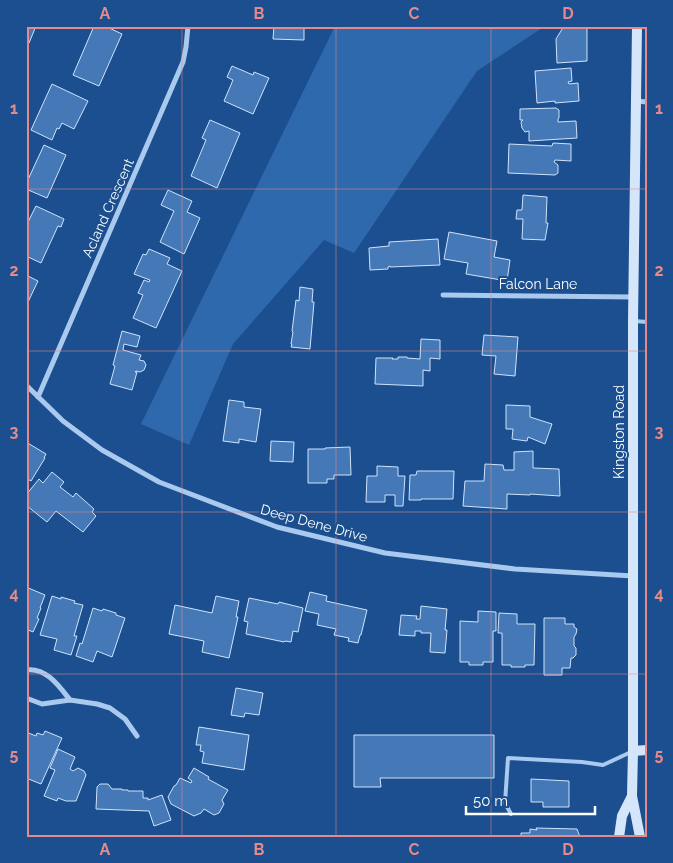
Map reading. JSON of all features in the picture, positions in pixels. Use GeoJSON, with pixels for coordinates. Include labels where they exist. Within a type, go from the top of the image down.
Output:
{"type":"FeatureCollection","features":[{"type":"Feature","properties":{"kind":"street","name":"Acland Crescent"},"geometry":{"type":"LineString","coordinates":[[38,397],[183,62],[188,26]]}},
{"type":"Feature","properties":{"kind":"street","name":"Kingston Road"},"geometry":{"type":"LineString","coordinates":[[637,26],[633,321],[632,796],[640,837]]}},
{"type":"Feature","properties":{"kind":"street"},"geometry":{"type":"LineString","coordinates":[[636,101],[647,102]]}},
{"type":"Feature","properties":{"kind":"street","name":"Falcon Lane"},"geometry":{"type":"LineString","coordinates":[[443,295],[634,297]]}},
{"type":"Feature","properties":{"kind":"street","name":"Deep Dene Drive"},"geometry":{"type":"LineString","coordinates":[[26,385],[63,421],[102,450],[159,482],[276,527],[385,553],[515,569],[633,576]]}},
{"type":"Feature","properties":{"kind":"street"},"geometry":{"type":"LineString","coordinates":[[26,670],[32,669],[42,672],[53,680],[70,700]]}},
{"type":"Feature","properties":{"kind":"street"},"geometry":{"type":"LineString","coordinates":[[26,698],[42,704],[70,700],[110,708],[125,719],[137,736]]}},
{"type":"Feature","properties":{"kind":"street"},"geometry":{"type":"LineString","coordinates":[[633,750],[647,750]]}},
{"type":"Feature","properties":{"kind":"street"},"geometry":{"type":"LineString","coordinates":[[619,837],[622,816],[632,796]]}},
{"type":"Feature","properties":{"kind":"lane"},"geometry":{"type":"LineString","coordinates":[[633,321],[647,322]]}},
{"type":"Feature","properties":{"kind":"lane"},"geometry":{"type":"LineString","coordinates":[[512,814],[505,803],[508,758],[603,765],[633,750]]}},
{"type":"Feature","properties":{"kind":"shaded area"},"geometry":{"type":"Polygon","coordinates":[[[335,26],[545,26],[477,71],[354,253],[324,240],[233,344],[189,445],[141,424],[335,26]]]}},
{"type":"Feature","properties":{"kind":"building"},"geometry":{"type":"Polygon","coordinates":[[[26,26],[36,26],[29,43],[26,42],[26,26]]]}},
{"type":"Feature","properties":{"kind":"building"},"geometry":{"type":"Polygon","coordinates":[[[94,26],[105,26],[122,34],[99,86],[73,75],[94,26]]]}},
{"type":"Feature","properties":{"kind":"building"},"geometry":{"type":"Polygon","coordinates":[[[274,26],[304,26],[304,40],[273,39],[274,26]]]}},
{"type":"Feature","properties":{"kind":"building"},"geometry":{"type":"Polygon","coordinates":[[[564,26],[587,26],[587,61],[557,63],[556,39],[564,26]]]}},
{"type":"Feature","properties":{"kind":"building"},"geometry":{"type":"Polygon","coordinates":[[[232,66],[253,75],[254,72],[269,78],[253,114],[224,101],[233,80],[227,77],[232,66]]]}},
{"type":"Feature","properties":{"kind":"building"},"geometry":{"type":"Polygon","coordinates":[[[571,68],[572,81],[568,82],[569,84],[578,83],[579,101],[537,103],[535,71],[571,68]]]}},
{"type":"Feature","properties":{"kind":"building"},"geometry":{"type":"Polygon","coordinates":[[[52,84],[88,101],[74,129],[62,123],[59,129],[57,128],[52,140],[31,130],[52,84]]]}},
{"type":"Feature","properties":{"kind":"building"},"geometry":{"type":"Polygon","coordinates":[[[556,108],[559,110],[558,122],[576,121],[577,138],[529,141],[529,131],[525,132],[522,128],[521,122],[523,120],[520,120],[520,109],[556,108]]]}},
{"type":"Feature","properties":{"kind":"building"},"geometry":{"type":"Polygon","coordinates":[[[210,120],[240,133],[217,188],[191,176],[206,140],[202,138],[210,120]]]}},
{"type":"Feature","properties":{"kind":"building"},"geometry":{"type":"Polygon","coordinates":[[[553,143],[571,144],[571,161],[555,160],[554,162],[558,165],[558,173],[555,175],[508,173],[509,144],[552,146],[553,143]]]}},
{"type":"Feature","properties":{"kind":"building"},"geometry":{"type":"Polygon","coordinates":[[[44,145],[66,155],[47,198],[26,189],[26,184],[44,145]]]}},
{"type":"Feature","properties":{"kind":"building"},"geometry":{"type":"Polygon","coordinates":[[[168,190],[192,201],[187,212],[200,218],[184,254],[160,242],[174,211],[161,205],[168,190]]]}},
{"type":"Feature","properties":{"kind":"building"},"geometry":{"type":"Polygon","coordinates":[[[523,195],[547,197],[546,223],[548,223],[545,240],[522,239],[523,219],[516,219],[517,210],[522,210],[523,195]]]}},
{"type":"Feature","properties":{"kind":"building"},"geometry":{"type":"Polygon","coordinates":[[[36,206],[64,219],[61,227],[58,226],[41,263],[26,256],[26,226],[36,206]]]}},
{"type":"Feature","properties":{"kind":"building"},"geometry":{"type":"Polygon","coordinates":[[[449,232],[497,241],[494,257],[510,260],[507,281],[466,274],[468,263],[444,259],[449,232]]]}},
{"type":"Feature","properties":{"kind":"building"},"geometry":{"type":"Polygon","coordinates":[[[438,239],[440,265],[390,266],[388,269],[370,270],[369,248],[389,246],[389,242],[438,239]]]}},
{"type":"Feature","properties":{"kind":"building"},"geometry":{"type":"Polygon","coordinates":[[[149,249],[170,258],[167,264],[182,271],[156,328],[133,318],[143,295],[138,293],[144,280],[149,282],[150,280],[134,274],[143,254],[146,255],[149,249]]]}},
{"type":"Feature","properties":{"kind":"building"},"geometry":{"type":"Polygon","coordinates":[[[26,275],[38,281],[28,302],[26,302],[26,275]]]}},
{"type":"Feature","properties":{"kind":"building"},"geometry":{"type":"Polygon","coordinates":[[[300,287],[313,289],[312,302],[314,302],[310,349],[291,347],[296,300],[299,301],[300,287]]]}},
{"type":"Feature","properties":{"kind":"building"},"geometry":{"type":"Polygon","coordinates":[[[122,331],[140,336],[137,347],[124,344],[123,350],[141,355],[139,360],[144,361],[146,365],[144,370],[135,372],[137,372],[132,390],[110,384],[122,331]]]}},
{"type":"Feature","properties":{"kind":"building"},"geometry":{"type":"Polygon","coordinates":[[[484,335],[518,337],[515,376],[494,374],[496,356],[482,355],[484,335]]]}},
{"type":"Feature","properties":{"kind":"building"},"geometry":{"type":"Polygon","coordinates":[[[421,339],[440,340],[440,359],[430,358],[430,371],[423,370],[423,386],[375,384],[376,358],[398,359],[398,357],[407,357],[420,359],[421,339]]]}},
{"type":"Feature","properties":{"kind":"building"},"geometry":{"type":"Polygon","coordinates":[[[229,400],[244,402],[244,407],[261,409],[256,442],[239,439],[239,443],[223,441],[229,400]]]}},
{"type":"Feature","properties":{"kind":"building"},"geometry":{"type":"Polygon","coordinates":[[[506,405],[530,406],[530,417],[552,424],[545,444],[528,437],[527,441],[512,439],[513,429],[506,429],[506,405]]]}},
{"type":"Feature","properties":{"kind":"building"},"geometry":{"type":"Polygon","coordinates":[[[271,441],[294,442],[293,462],[270,461],[271,441]]]}},
{"type":"Feature","properties":{"kind":"building"},"geometry":{"type":"Polygon","coordinates":[[[26,442],[46,454],[31,481],[26,478],[26,442]]]}},
{"type":"Feature","properties":{"kind":"building"},"geometry":{"type":"Polygon","coordinates":[[[350,447],[351,475],[334,475],[334,479],[327,479],[327,483],[308,483],[308,449],[350,447]]]}},
{"type":"Feature","properties":{"kind":"building"},"geometry":{"type":"Polygon","coordinates":[[[533,451],[533,468],[559,469],[560,496],[507,494],[507,509],[463,506],[465,481],[484,481],[485,464],[503,465],[504,470],[514,470],[514,452],[533,451]]]}},
{"type":"Feature","properties":{"kind":"building"},"geometry":{"type":"Polygon","coordinates":[[[377,466],[398,467],[398,476],[405,476],[403,506],[395,506],[395,495],[385,495],[385,502],[366,502],[367,476],[377,476],[377,466]]]}},
{"type":"Feature","properties":{"kind":"building"},"geometry":{"type":"Polygon","coordinates":[[[417,471],[454,471],[453,499],[409,500],[410,475],[416,475],[417,471]]]}},
{"type":"Feature","properties":{"kind":"building"},"geometry":{"type":"Polygon","coordinates":[[[52,472],[64,482],[60,487],[73,497],[76,493],[94,509],[92,512],[96,516],[83,532],[56,511],[47,522],[27,506],[29,503],[26,501],[26,495],[39,479],[43,483],[52,472]]]}},
{"type":"Feature","properties":{"kind":"building"},"geometry":{"type":"Polygon","coordinates":[[[26,587],[45,595],[37,618],[39,619],[33,632],[26,629],[26,587]]]}},
{"type":"Feature","properties":{"kind":"building"},"geometry":{"type":"Polygon","coordinates":[[[310,592],[327,596],[326,601],[367,610],[358,643],[348,641],[349,638],[334,635],[336,629],[317,625],[319,614],[305,611],[310,592]]]}},
{"type":"Feature","properties":{"kind":"building"},"geometry":{"type":"Polygon","coordinates":[[[52,596],[75,601],[74,603],[83,605],[74,636],[77,636],[71,655],[54,650],[57,639],[40,635],[52,596]]]}},
{"type":"Feature","properties":{"kind":"building"},"geometry":{"type":"Polygon","coordinates":[[[216,596],[239,601],[236,617],[238,617],[229,658],[202,652],[204,641],[169,634],[175,605],[212,613],[216,596]]]}},
{"type":"Feature","properties":{"kind":"building"},"geometry":{"type":"Polygon","coordinates":[[[249,598],[278,604],[279,602],[303,608],[298,632],[293,631],[291,642],[246,634],[248,622],[244,621],[249,598]]]}},
{"type":"Feature","properties":{"kind":"building"},"geometry":{"type":"Polygon","coordinates":[[[421,606],[447,609],[445,653],[430,652],[431,633],[415,631],[415,636],[399,635],[401,615],[417,616],[416,619],[420,619],[421,606]]]}},
{"type":"Feature","properties":{"kind":"building"},"geometry":{"type":"Polygon","coordinates":[[[93,608],[116,613],[116,615],[125,618],[112,657],[97,651],[93,662],[76,656],[80,643],[82,644],[93,608]]]}},
{"type":"Feature","properties":{"kind":"building"},"geometry":{"type":"Polygon","coordinates":[[[478,611],[496,612],[496,631],[493,631],[493,662],[483,662],[483,665],[469,665],[469,662],[460,662],[460,621],[478,622],[478,611]]]}},
{"type":"Feature","properties":{"kind":"building"},"geometry":{"type":"Polygon","coordinates":[[[499,613],[517,614],[517,624],[535,624],[534,665],[511,667],[511,665],[502,665],[502,633],[498,633],[499,613]]]}},
{"type":"Feature","properties":{"kind":"building"},"geometry":{"type":"Polygon","coordinates":[[[544,618],[565,618],[565,624],[574,624],[574,627],[577,629],[574,637],[576,655],[571,658],[570,668],[562,668],[562,675],[544,675],[544,618]]]}},
{"type":"Feature","properties":{"kind":"building"},"geometry":{"type":"Polygon","coordinates":[[[236,688],[263,693],[259,715],[245,713],[244,717],[231,715],[236,688]]]}},
{"type":"Feature","properties":{"kind":"building"},"geometry":{"type":"Polygon","coordinates":[[[199,727],[249,735],[244,770],[202,763],[204,752],[200,751],[201,745],[196,745],[199,727]]]}},
{"type":"Feature","properties":{"kind":"building"},"geometry":{"type":"Polygon","coordinates":[[[45,731],[62,738],[41,784],[26,778],[26,732],[36,736],[37,733],[43,735],[45,731]]]}},
{"type":"Feature","properties":{"kind":"building"},"geometry":{"type":"Polygon","coordinates":[[[354,735],[494,735],[494,778],[380,778],[381,787],[354,787],[354,735]]]}},
{"type":"Feature","properties":{"kind":"building"},"geometry":{"type":"Polygon","coordinates":[[[58,749],[75,757],[70,769],[73,771],[78,768],[84,771],[86,775],[76,801],[66,801],[58,798],[57,801],[44,796],[55,770],[50,768],[58,749]]]}},
{"type":"Feature","properties":{"kind":"building"},"geometry":{"type":"Polygon","coordinates":[[[194,768],[209,777],[208,779],[228,790],[222,800],[224,804],[219,813],[214,815],[204,809],[201,813],[194,816],[171,804],[168,797],[174,786],[180,778],[191,783],[192,781],[188,778],[194,768]]]}},
{"type":"Feature","properties":{"kind":"building"},"geometry":{"type":"Polygon","coordinates":[[[531,779],[569,781],[569,807],[543,807],[543,802],[531,802],[531,779]]]}},
{"type":"Feature","properties":{"kind":"building"},"geometry":{"type":"Polygon","coordinates":[[[100,784],[108,784],[112,789],[143,791],[143,798],[148,798],[148,800],[162,795],[171,820],[154,826],[149,811],[96,809],[97,787],[100,784]]]}},
{"type":"Feature","properties":{"kind":"building"},"geometry":{"type":"Polygon","coordinates":[[[536,828],[577,829],[580,837],[521,837],[521,833],[530,833],[530,829],[537,830],[536,828]]]}}]}
